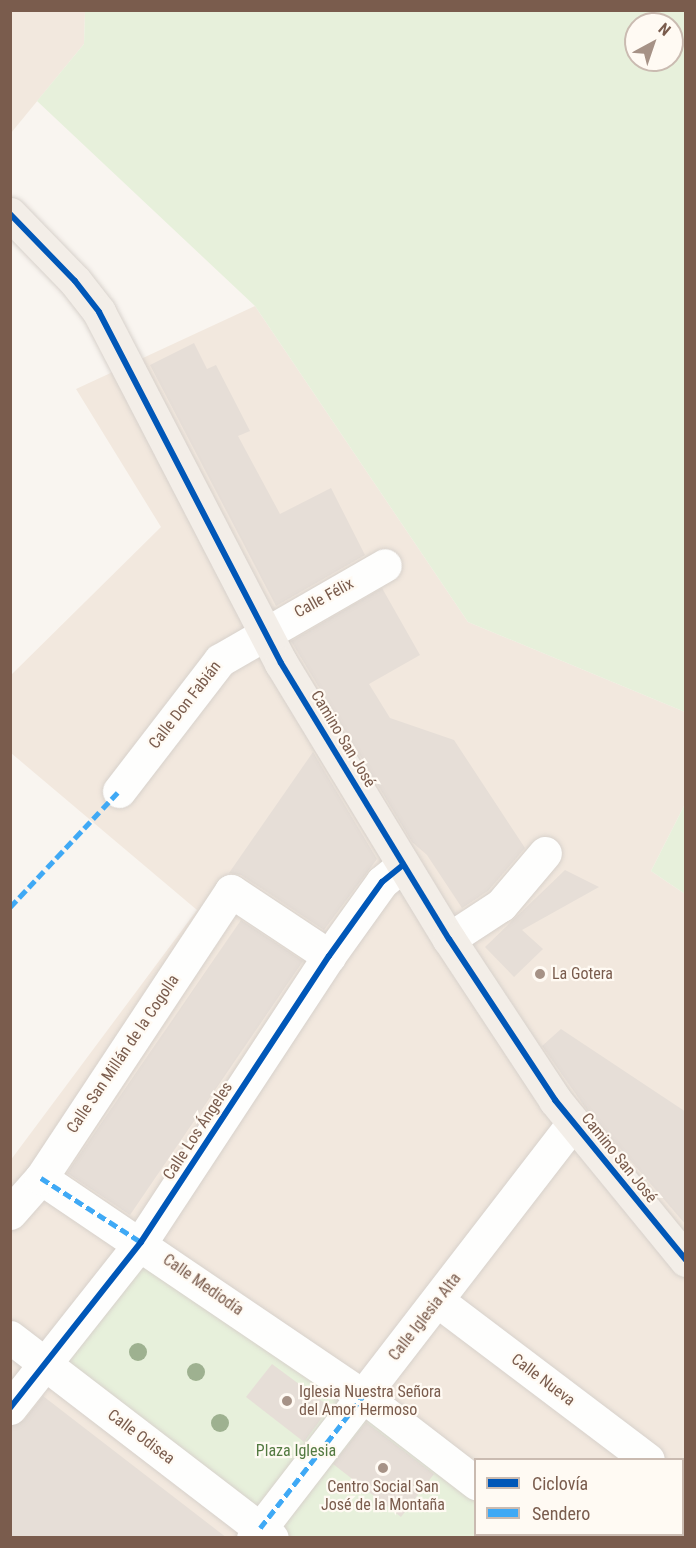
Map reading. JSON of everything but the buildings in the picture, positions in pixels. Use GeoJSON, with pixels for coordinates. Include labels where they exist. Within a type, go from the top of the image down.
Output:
{"type":"FeatureCollection","features":[{"type":"Feature","properties":{"kind":"main road","name":"Camino San José"},"geometry":{"type":"LineString","coordinates":[[10,214],[75,281],[99,312],[263,632],[449,939],[573,1124],[686,1260]]}},
{"type":"Feature","properties":{"kind":"street","name":"Calle Félix"},"geometry":{"type":"LineString","coordinates":[[263,632],[385,565]]}},
{"type":"Feature","properties":{"kind":"street","name":"Calle Don Fabián"},"geometry":{"type":"LineString","coordinates":[[119,791],[209,670],[233,649],[263,632]]}},
{"type":"Feature","properties":{"kind":"street"},"geometry":{"type":"LineString","coordinates":[[449,939],[501,905],[545,853]]}},
{"type":"Feature","properties":{"kind":"street","name":"Calle Los Ángeles"},"geometry":{"type":"LineString","coordinates":[[10,1408],[141,1242],[329,956],[382,882],[403,865]]}},
{"type":"Feature","properties":{"kind":"street","name":"Calle San Millán de la Cogolla"},"geometry":{"type":"LineString","coordinates":[[10,1213],[41,1178],[231,891],[329,956]]}},
{"type":"Feature","properties":{"kind":"street","name":"Calle Iglesia Alta"},"geometry":{"type":"LineString","coordinates":[[262,1534],[363,1396],[573,1124]]}},
{"type":"Feature","properties":{"kind":"street","name":"Calle Mediodía"},"geometry":{"type":"LineString","coordinates":[[41,1178],[141,1242],[363,1396],[474,1481]]}},
{"type":"Feature","properties":{"kind":"street","name":"Calle Nueva"},"geometry":{"type":"LineString","coordinates":[[438,1301],[645,1458]]}},
{"type":"Feature","properties":{"kind":"street","name":"Calle Odisea"},"geometry":{"type":"LineString","coordinates":[[10,1337],[262,1534]]}},
{"type":"Feature","properties":{"kind":"shaded area"},"geometry":{"type":"Polygon","coordinates":[[[11,11],[85,11],[84,44],[11,133],[11,11]]]}},
{"type":"Feature","properties":{"kind":"shaded area"},"geometry":{"type":"Polygon","coordinates":[[[255,306],[468,622],[685,712],[685,804],[651,871],[685,894],[685,1537],[11,1537],[10,1161],[197,910],[11,753],[11,675],[161,527],[76,389],[255,306]]]}},
{"type":"Feature","properties":{"kind":"green space"},"geometry":{"type":"Polygon","coordinates":[[[85,11],[685,11],[685,712],[468,622],[255,306],[37,101],[84,44],[85,11]]]}},
{"type":"Feature","properties":{"kind":"green space"},"geometry":{"type":"Polygon","coordinates":[[[685,804],[685,894],[651,871],[685,804]]]}},
{"type":"Feature","properties":{"kind":"green space","name":"Plaza Iglesia"},"geometry":{"type":"Polygon","coordinates":[[[141,1242],[474,1482],[474,1536],[546,1537],[271,1537],[45,1364],[141,1242]]]}},
{"type":"Feature","properties":{"kind":"marked path"},"geometry":{"type":"LineString","coordinates":[[10,907],[119,791]]}},
{"type":"Feature","properties":{"kind":"marked path"},"geometry":{"type":"LineString","coordinates":[[41,1178],[141,1242]]}},
{"type":"Feature","properties":{"kind":"marked path"},"geometry":{"type":"LineString","coordinates":[[260,1528],[363,1396]]}},
{"type":"Feature","properties":{"kind":"cycle path"},"geometry":{"type":"LineString","coordinates":[[10,214],[75,281],[99,312],[281,663],[449,939],[555,1100],[686,1260]]}},
{"type":"Feature","properties":{"kind":"cycle path"},"geometry":{"type":"LineString","coordinates":[[10,1408],[141,1242],[329,956],[382,882],[403,865]]}},
{"type":"Feature","properties":{"kind":"place","name":"La Gotera"},"geometry":{"type":"Point","coordinates":[540,974]}},
{"type":"Feature","properties":{"kind":"place","name":"Iglesia Nuestra Señora del Amor Hermoso"},"geometry":{"type":"Point","coordinates":[287,1401]}},
{"type":"Feature","properties":{"kind":"place","name":"Centro Social San José de la Montaña"},"geometry":{"type":"Point","coordinates":[383,1468]}}]}
